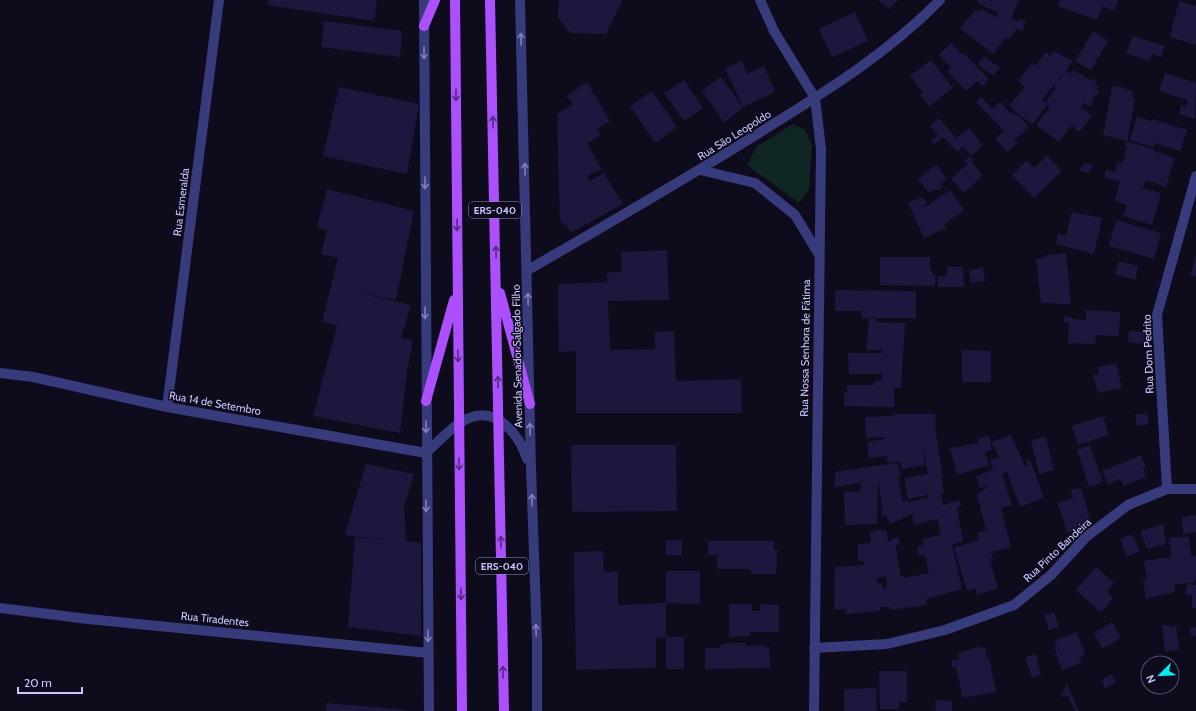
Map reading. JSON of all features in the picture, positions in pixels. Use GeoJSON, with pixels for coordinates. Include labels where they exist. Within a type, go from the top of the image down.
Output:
{"type":"FeatureCollection","features":[{"type":"Feature","properties":{"kind":"main road"},"geometry":{"type":"LineString","coordinates":[[424,26],[435,0]]}},
{"type":"Feature","properties":{"kind":"main road","name":"ERS-040"},"geometry":{"type":"LineString","coordinates":[[455,0],[462,711]]}},
{"type":"Feature","properties":{"kind":"main road","name":"Avenida Senador Salgado Filho"},"geometry":{"type":"LineString","coordinates":[[490,0],[504,711]]}},
{"type":"Feature","properties":{"kind":"main road"},"geometry":{"type":"LineString","coordinates":[[496,279],[530,404]]}},
{"type":"Feature","properties":{"kind":"main road"},"geometry":{"type":"LineString","coordinates":[[426,401],[458,289]]}},
{"type":"Feature","properties":{"kind":"street","name":"Rua Esmeralda"},"geometry":{"type":"LineString","coordinates":[[168,407],[219,0]]}},
{"type":"Feature","properties":{"kind":"street"},"geometry":{"type":"LineString","coordinates":[[424,0],[429,711]]}},
{"type":"Feature","properties":{"kind":"street","name":"Avenida Senador Salgado Filho"},"geometry":{"type":"LineString","coordinates":[[520,0],[528,270],[531,468],[537,640],[537,711]]}},
{"type":"Feature","properties":{"kind":"street","name":"Rua Nossa Senhora de Fátima"},"geometry":{"type":"LineString","coordinates":[[760,0],[774,31],[815,98],[821,149],[818,253],[814,711]]}},
{"type":"Feature","properties":{"kind":"street","name":"Rua São Leopoldo"},"geometry":{"type":"LineString","coordinates":[[528,270],[700,170],[815,98],[889,48],[940,0]]}},
{"type":"Feature","properties":{"kind":"street"},"geometry":{"type":"LineString","coordinates":[[700,170],[755,184],[795,215],[818,253]]}},
{"type":"Feature","properties":{"kind":"street","name":"Rua Dom Pedrito"},"geometry":{"type":"LineString","coordinates":[[1167,489],[1157,315],[1196,176]]}},
{"type":"Feature","properties":{"kind":"street","name":"Rua 14 de Setembro"},"geometry":{"type":"LineString","coordinates":[[0,373],[33,377],[168,407],[426,453]]}},
{"type":"Feature","properties":{"kind":"street"},"geometry":{"type":"LineString","coordinates":[[426,453],[459,425],[470,418],[480,416],[499,421],[509,427],[517,436],[531,468]]}},
{"type":"Feature","properties":{"kind":"street","name":"Rua Pinto Bandeira"},"geometry":{"type":"LineString","coordinates":[[814,648],[887,644],[945,630],[1014,605],[1051,575],[1086,537],[1128,505],[1167,489],[1196,489]]}},
{"type":"Feature","properties":{"kind":"street","name":"Rua Tiradentes"},"geometry":{"type":"LineString","coordinates":[[0,608],[88,619],[428,652]]}},
{"type":"Feature","properties":{"kind":"green space"},"geometry":{"type":"Polygon","coordinates":[[[793,124],[805,130],[812,145],[809,190],[799,203],[747,165],[756,147],[793,124]]]}},
{"type":"Feature","properties":{"kind":"building"},"geometry":{"type":"Polygon","coordinates":[[[268,0],[377,0],[374,21],[267,5],[268,0]]]}},
{"type":"Feature","properties":{"kind":"building"},"geometry":{"type":"Polygon","coordinates":[[[559,0],[623,0],[606,34],[570,33],[558,18],[559,0]]]}},
{"type":"Feature","properties":{"kind":"building"},"geometry":{"type":"Polygon","coordinates":[[[878,0],[898,0],[889,9],[878,0]]]}},
{"type":"Feature","properties":{"kind":"building"},"geometry":{"type":"Polygon","coordinates":[[[978,0],[1019,0],[1011,18],[1018,22],[1020,19],[1026,22],[1022,32],[1017,29],[1009,39],[1006,37],[993,54],[960,28],[975,10],[978,12],[981,9],[996,17],[998,13],[977,3],[978,0]]]}},
{"type":"Feature","properties":{"kind":"building"},"geometry":{"type":"Polygon","coordinates":[[[1060,0],[1118,0],[1114,11],[1103,6],[1097,20],[1058,6],[1060,0]]]}},
{"type":"Feature","properties":{"kind":"building"},"geometry":{"type":"Polygon","coordinates":[[[1179,1],[1196,6],[1196,45],[1170,37],[1179,1]]]}},
{"type":"Feature","properties":{"kind":"building"},"geometry":{"type":"Polygon","coordinates":[[[855,12],[868,41],[832,57],[819,29],[855,12]]]}},
{"type":"Feature","properties":{"kind":"building"},"geometry":{"type":"Polygon","coordinates":[[[324,21],[402,31],[400,57],[321,47],[324,21]]]}},
{"type":"Feature","properties":{"kind":"building"},"geometry":{"type":"Polygon","coordinates":[[[1093,31],[1108,41],[1091,70],[1075,61],[1093,31]]]}},
{"type":"Feature","properties":{"kind":"building"},"geometry":{"type":"Polygon","coordinates":[[[1133,36],[1165,46],[1161,57],[1152,54],[1149,61],[1126,53],[1133,36]]]}},
{"type":"Feature","properties":{"kind":"building"},"geometry":{"type":"Polygon","coordinates":[[[951,43],[963,55],[965,54],[989,79],[982,86],[977,81],[966,91],[947,71],[951,67],[939,55],[951,43]]]}},
{"type":"Feature","properties":{"kind":"building"},"geometry":{"type":"Polygon","coordinates":[[[1054,51],[1073,61],[1058,80],[1059,81],[1066,70],[1072,74],[1074,70],[1091,81],[1093,78],[1096,81],[1095,83],[1098,86],[1097,89],[1099,91],[1097,95],[1095,94],[1091,107],[1084,103],[1081,108],[1089,112],[1087,113],[1092,116],[1079,132],[1072,125],[1059,142],[1036,125],[1050,107],[1047,105],[1032,125],[1009,106],[1025,87],[1018,81],[1032,63],[1035,66],[1046,52],[1050,56],[1054,51]],[[1053,86],[1042,100],[1045,103],[1056,88],[1053,86]]]}},
{"type":"Feature","properties":{"kind":"building"},"geometry":{"type":"Polygon","coordinates":[[[984,56],[1000,68],[993,76],[978,64],[984,56]]]}},
{"type":"Feature","properties":{"kind":"building"},"geometry":{"type":"Polygon","coordinates":[[[931,60],[953,88],[929,106],[920,95],[923,92],[910,76],[931,60]]]}},
{"type":"Feature","properties":{"kind":"building"},"geometry":{"type":"Polygon","coordinates":[[[742,61],[747,74],[764,66],[775,92],[743,107],[725,68],[742,61]]]}},
{"type":"Feature","properties":{"kind":"building"},"geometry":{"type":"Polygon","coordinates":[[[1165,73],[1196,83],[1195,119],[1179,114],[1181,105],[1186,107],[1188,100],[1159,91],[1165,73]]]}},
{"type":"Feature","properties":{"kind":"building"},"geometry":{"type":"Polygon","coordinates":[[[721,77],[743,107],[724,123],[702,90],[721,77]]]}},
{"type":"Feature","properties":{"kind":"building"},"geometry":{"type":"Polygon","coordinates":[[[684,80],[703,108],[684,121],[664,93],[684,80]]]}},
{"type":"Feature","properties":{"kind":"building"},"geometry":{"type":"Polygon","coordinates":[[[587,82],[610,121],[597,129],[601,135],[587,143],[601,169],[587,176],[590,181],[604,173],[623,204],[572,232],[560,221],[557,114],[573,104],[566,96],[587,82]]]}},
{"type":"Feature","properties":{"kind":"building"},"geometry":{"type":"Polygon","coordinates":[[[1117,86],[1133,91],[1132,98],[1135,99],[1127,142],[1154,149],[1153,151],[1175,158],[1166,187],[1146,180],[1143,188],[1161,193],[1152,225],[1123,216],[1127,205],[1115,201],[1120,182],[1104,177],[1106,169],[1115,173],[1117,162],[1123,163],[1127,146],[1125,146],[1126,141],[1103,135],[1112,87],[1117,86]]]}},
{"type":"Feature","properties":{"kind":"building"},"geometry":{"type":"Polygon","coordinates":[[[339,87],[419,104],[407,174],[323,156],[339,87]]]}},
{"type":"Feature","properties":{"kind":"building"},"geometry":{"type":"Polygon","coordinates":[[[652,91],[677,127],[655,143],[630,106],[652,91]]]}},
{"type":"Feature","properties":{"kind":"building"},"geometry":{"type":"Polygon","coordinates":[[[981,97],[992,109],[1000,102],[1010,113],[1020,116],[1029,128],[1014,140],[1017,143],[1007,152],[995,139],[1004,131],[976,102],[981,97]]]}},
{"type":"Feature","properties":{"kind":"building"},"geometry":{"type":"Polygon","coordinates":[[[1137,117],[1152,121],[1152,119],[1187,130],[1180,151],[1155,143],[1153,147],[1130,140],[1137,117]]]}},
{"type":"Feature","properties":{"kind":"building"},"geometry":{"type":"Polygon","coordinates":[[[939,118],[956,138],[969,128],[983,146],[971,156],[963,147],[957,152],[943,137],[934,145],[931,141],[938,135],[930,126],[939,118]]]}},
{"type":"Feature","properties":{"kind":"building"},"geometry":{"type":"Polygon","coordinates":[[[970,156],[973,160],[971,162],[983,175],[964,193],[951,179],[967,164],[964,161],[970,156]]]}},
{"type":"Feature","properties":{"kind":"building"},"geometry":{"type":"Polygon","coordinates":[[[1047,156],[1062,171],[1034,198],[1012,175],[1027,160],[1034,168],[1047,156]]]}},
{"type":"Feature","properties":{"kind":"building"},"geometry":{"type":"Polygon","coordinates":[[[1084,163],[1092,165],[1089,173],[1080,171],[1084,163]]]}},
{"type":"Feature","properties":{"kind":"building"},"geometry":{"type":"Polygon","coordinates":[[[936,164],[947,179],[940,184],[943,187],[938,190],[936,188],[929,193],[918,179],[936,164]]]}},
{"type":"Feature","properties":{"kind":"building"},"geometry":{"type":"Polygon","coordinates":[[[327,189],[414,211],[396,300],[351,291],[411,305],[401,338],[413,340],[407,372],[400,433],[313,416],[337,325],[322,322],[338,258],[321,254],[327,231],[317,226],[327,189]]]}},
{"type":"Feature","properties":{"kind":"building"},"geometry":{"type":"Polygon","coordinates":[[[950,190],[964,210],[944,225],[947,228],[924,238],[908,203],[922,197],[927,203],[924,205],[925,207],[950,190]]]}},
{"type":"Feature","properties":{"kind":"building"},"geometry":{"type":"Polygon","coordinates":[[[1072,212],[1102,218],[1094,254],[1056,244],[1058,234],[1066,236],[1072,212]]]}},
{"type":"Feature","properties":{"kind":"building"},"geometry":{"type":"Polygon","coordinates":[[[1116,220],[1161,233],[1154,259],[1109,246],[1116,220]]]}},
{"type":"Feature","properties":{"kind":"building"},"geometry":{"type":"Polygon","coordinates":[[[667,250],[669,300],[608,301],[610,350],[655,349],[655,332],[674,331],[676,381],[741,379],[742,413],[576,413],[576,351],[559,352],[558,284],[607,282],[607,273],[622,271],[621,252],[667,250]]]}},
{"type":"Feature","properties":{"kind":"building"},"geometry":{"type":"Polygon","coordinates":[[[1066,253],[1071,304],[1041,303],[1036,259],[1046,258],[1046,255],[1066,253]]]}},
{"type":"Feature","properties":{"kind":"building"},"geometry":{"type":"Polygon","coordinates":[[[1196,255],[1196,277],[1190,275],[1196,255]]]}},
{"type":"Feature","properties":{"kind":"building"},"geometry":{"type":"Polygon","coordinates":[[[880,257],[930,257],[930,269],[932,270],[932,274],[935,274],[935,286],[880,285],[880,257]]]}},
{"type":"Feature","properties":{"kind":"building"},"geometry":{"type":"Polygon","coordinates":[[[1119,261],[1138,266],[1135,280],[1115,274],[1119,261]]]}},
{"type":"Feature","properties":{"kind":"building"},"geometry":{"type":"Polygon","coordinates":[[[947,267],[962,267],[965,287],[938,287],[938,276],[947,276],[947,267]]]}},
{"type":"Feature","properties":{"kind":"building"},"geometry":{"type":"Polygon","coordinates":[[[983,268],[985,281],[971,283],[969,270],[983,268]]]}},
{"type":"Feature","properties":{"kind":"building"},"geometry":{"type":"Polygon","coordinates":[[[835,290],[916,291],[916,318],[862,318],[862,311],[835,311],[835,290]]]}},
{"type":"Feature","properties":{"kind":"building"},"geometry":{"type":"Polygon","coordinates":[[[1086,310],[1120,312],[1119,336],[1096,335],[1095,344],[1068,343],[1069,323],[1064,322],[1064,316],[1071,317],[1072,319],[1086,320],[1086,310]]]}},
{"type":"Feature","properties":{"kind":"building"},"geometry":{"type":"Polygon","coordinates":[[[869,319],[876,319],[876,322],[905,323],[901,388],[894,388],[894,407],[844,406],[844,393],[847,393],[847,385],[874,385],[875,381],[882,381],[882,374],[849,374],[848,353],[882,353],[882,350],[866,350],[869,319]]]}},
{"type":"Feature","properties":{"kind":"building"},"geometry":{"type":"Polygon","coordinates":[[[1129,331],[1145,332],[1144,344],[1128,342],[1129,331]]]}},
{"type":"Feature","properties":{"kind":"building"},"geometry":{"type":"Polygon","coordinates":[[[962,350],[991,351],[991,382],[962,382],[962,350]]]}},
{"type":"Feature","properties":{"kind":"building"},"geometry":{"type":"Polygon","coordinates":[[[1116,363],[1122,388],[1098,393],[1093,375],[1099,374],[1098,367],[1116,363]]]}},
{"type":"Feature","properties":{"kind":"building"},"geometry":{"type":"Polygon","coordinates":[[[1147,413],[1149,424],[1137,426],[1135,415],[1147,413]]]}},
{"type":"Feature","properties":{"kind":"building"},"geometry":{"type":"Polygon","coordinates":[[[893,414],[935,414],[935,427],[943,477],[941,477],[944,493],[941,494],[943,505],[960,500],[961,506],[957,507],[963,541],[952,545],[962,589],[926,599],[926,605],[890,610],[889,607],[880,607],[880,611],[846,614],[845,609],[834,610],[835,567],[864,565],[864,561],[858,561],[858,544],[871,543],[870,532],[881,529],[881,531],[886,530],[888,541],[898,537],[900,544],[896,545],[896,550],[901,576],[904,576],[904,578],[929,573],[925,555],[919,556],[917,547],[923,545],[922,539],[941,535],[937,519],[914,525],[912,514],[890,524],[886,515],[881,517],[883,511],[878,481],[877,524],[845,525],[844,492],[861,491],[861,483],[835,487],[835,472],[895,463],[898,464],[901,477],[898,478],[903,502],[907,499],[910,507],[909,502],[928,497],[927,495],[908,499],[904,478],[928,474],[924,452],[925,465],[902,469],[900,461],[888,463],[886,456],[869,458],[867,442],[885,439],[885,437],[866,438],[865,417],[892,416],[894,418],[893,414]],[[886,577],[877,578],[878,584],[882,583],[883,589],[887,589],[886,577]]]}},
{"type":"Feature","properties":{"kind":"building"},"geometry":{"type":"Polygon","coordinates":[[[1103,416],[1109,435],[1078,445],[1072,426],[1103,416]]]}},
{"type":"Feature","properties":{"kind":"building"},"geometry":{"type":"Polygon","coordinates":[[[1011,435],[1025,466],[1028,465],[1026,461],[1030,459],[1044,498],[1020,507],[1007,472],[1002,474],[1012,505],[1001,508],[1011,547],[991,552],[993,560],[990,561],[998,588],[977,595],[975,588],[967,591],[954,548],[979,540],[977,533],[986,530],[977,495],[989,485],[980,488],[976,476],[993,470],[990,461],[999,457],[992,442],[1011,435]]]}},
{"type":"Feature","properties":{"kind":"building"},"geometry":{"type":"Polygon","coordinates":[[[989,436],[992,450],[985,452],[989,465],[957,475],[950,448],[979,443],[978,439],[989,436]]]}},
{"type":"Feature","properties":{"kind":"building"},"geometry":{"type":"Polygon","coordinates":[[[1046,437],[1054,470],[1039,474],[1031,440],[1046,437]]]}},
{"type":"Feature","properties":{"kind":"building"},"geometry":{"type":"Polygon","coordinates":[[[571,445],[676,445],[677,511],[572,512],[571,445]]]}},
{"type":"Feature","properties":{"kind":"building"},"geometry":{"type":"Polygon","coordinates":[[[1090,445],[1103,482],[1089,487],[1077,450],[1090,445]]]}},
{"type":"Feature","properties":{"kind":"building"},"geometry":{"type":"Polygon","coordinates":[[[1141,455],[1146,467],[1143,468],[1146,477],[1123,486],[1120,479],[1108,485],[1102,470],[1106,470],[1141,455]]]}},
{"type":"Feature","properties":{"kind":"building"},"geometry":{"type":"Polygon","coordinates":[[[366,464],[414,474],[404,507],[406,541],[421,543],[421,636],[348,627],[355,537],[388,540],[345,535],[366,464]]]}},
{"type":"Feature","properties":{"kind":"building"},"geometry":{"type":"Polygon","coordinates":[[[1081,488],[1090,518],[1085,523],[1086,527],[1067,533],[1058,503],[1073,498],[1071,490],[1081,488]]]}},
{"type":"Feature","properties":{"kind":"building"},"geometry":{"type":"Polygon","coordinates":[[[1196,515],[1196,532],[1183,534],[1182,517],[1196,515]]]}},
{"type":"Feature","properties":{"kind":"building"},"geometry":{"type":"Polygon","coordinates":[[[1163,524],[1166,544],[1147,549],[1141,531],[1163,524]]]}},
{"type":"Feature","properties":{"kind":"building"},"geometry":{"type":"Polygon","coordinates":[[[1133,535],[1140,551],[1127,557],[1120,539],[1133,535]]]}},
{"type":"Feature","properties":{"kind":"building"},"geometry":{"type":"Polygon","coordinates":[[[1189,537],[1191,556],[1196,556],[1196,580],[1194,580],[1194,583],[1174,584],[1175,592],[1146,599],[1143,580],[1147,579],[1144,561],[1171,557],[1169,538],[1189,537]]]}},
{"type":"Feature","properties":{"kind":"building"},"geometry":{"type":"Polygon","coordinates":[[[666,540],[682,540],[682,555],[666,555],[666,540]]]}},
{"type":"Feature","properties":{"kind":"building"},"geometry":{"type":"Polygon","coordinates":[[[708,541],[774,541],[774,550],[777,550],[776,574],[751,574],[751,569],[717,569],[717,555],[708,555],[708,541]]]}},
{"type":"Feature","properties":{"kind":"building"},"geometry":{"type":"Polygon","coordinates":[[[603,551],[604,572],[618,571],[618,605],[666,603],[666,637],[656,638],[656,668],[576,670],[574,552],[603,551]]]}},
{"type":"Feature","properties":{"kind":"building"},"geometry":{"type":"Polygon","coordinates":[[[1096,567],[1114,583],[1107,592],[1113,598],[1101,613],[1076,590],[1096,567]]]}},
{"type":"Feature","properties":{"kind":"building"},"geometry":{"type":"Polygon","coordinates":[[[666,571],[700,571],[700,604],[666,603],[666,571]]]}},
{"type":"Feature","properties":{"kind":"building"},"geometry":{"type":"Polygon","coordinates":[[[1187,584],[1196,585],[1196,608],[1192,608],[1192,595],[1185,595],[1187,584]]]}},
{"type":"Feature","properties":{"kind":"building"},"geometry":{"type":"Polygon","coordinates":[[[729,604],[752,604],[752,611],[760,611],[760,604],[779,605],[779,632],[750,632],[750,636],[729,637],[729,604]]]}},
{"type":"Feature","properties":{"kind":"building"},"geometry":{"type":"Polygon","coordinates":[[[1054,612],[1059,627],[1049,630],[1045,615],[1054,612]]]}},
{"type":"Feature","properties":{"kind":"building"},"geometry":{"type":"Polygon","coordinates":[[[1112,622],[1121,638],[1102,649],[1094,633],[1112,622]]]}},
{"type":"Feature","properties":{"kind":"building"},"geometry":{"type":"Polygon","coordinates":[[[1169,625],[1169,627],[1176,626],[1179,650],[1165,652],[1162,626],[1169,625]]]}},
{"type":"Feature","properties":{"kind":"building"},"geometry":{"type":"Polygon","coordinates":[[[1196,627],[1196,636],[1191,636],[1190,628],[1196,627]]]}},
{"type":"Feature","properties":{"kind":"building"},"geometry":{"type":"Polygon","coordinates":[[[1077,632],[1085,655],[1079,657],[1082,663],[1062,670],[1054,646],[1057,645],[1055,640],[1077,632]]]}},
{"type":"Feature","properties":{"kind":"building"},"geometry":{"type":"Polygon","coordinates":[[[666,637],[684,637],[684,669],[666,669],[666,637]]]}},
{"type":"Feature","properties":{"kind":"building"},"geometry":{"type":"Polygon","coordinates":[[[746,643],[746,646],[763,645],[763,647],[769,647],[770,668],[705,669],[705,648],[720,648],[720,645],[746,643]]]}},
{"type":"Feature","properties":{"kind":"building"},"geometry":{"type":"Polygon","coordinates":[[[981,646],[981,649],[985,647],[987,658],[989,658],[996,692],[963,698],[956,667],[952,668],[952,661],[959,660],[958,653],[981,646]]]}},
{"type":"Feature","properties":{"kind":"building"},"geometry":{"type":"Polygon","coordinates":[[[1036,654],[1041,675],[1032,678],[1025,657],[1036,654]]]}},
{"type":"Feature","properties":{"kind":"building"},"geometry":{"type":"Polygon","coordinates":[[[879,671],[907,671],[907,702],[899,702],[899,709],[880,709],[879,671]]]}},
{"type":"Feature","properties":{"kind":"building"},"geometry":{"type":"Polygon","coordinates":[[[1112,674],[1116,682],[1105,688],[1101,680],[1112,674]]]}},
{"type":"Feature","properties":{"kind":"building"},"geometry":{"type":"Polygon","coordinates":[[[1067,683],[1079,711],[1075,711],[1068,695],[1063,697],[1062,694],[1067,683]]]}},
{"type":"Feature","properties":{"kind":"building"},"geometry":{"type":"Polygon","coordinates":[[[876,688],[877,711],[844,711],[844,689],[876,688]]]}},
{"type":"Feature","properties":{"kind":"building"},"geometry":{"type":"Polygon","coordinates":[[[935,700],[952,701],[952,711],[936,711],[935,700]]]}},
{"type":"Feature","properties":{"kind":"building"},"geometry":{"type":"Polygon","coordinates":[[[327,703],[405,710],[405,711],[326,711],[327,703]]]}}]}
